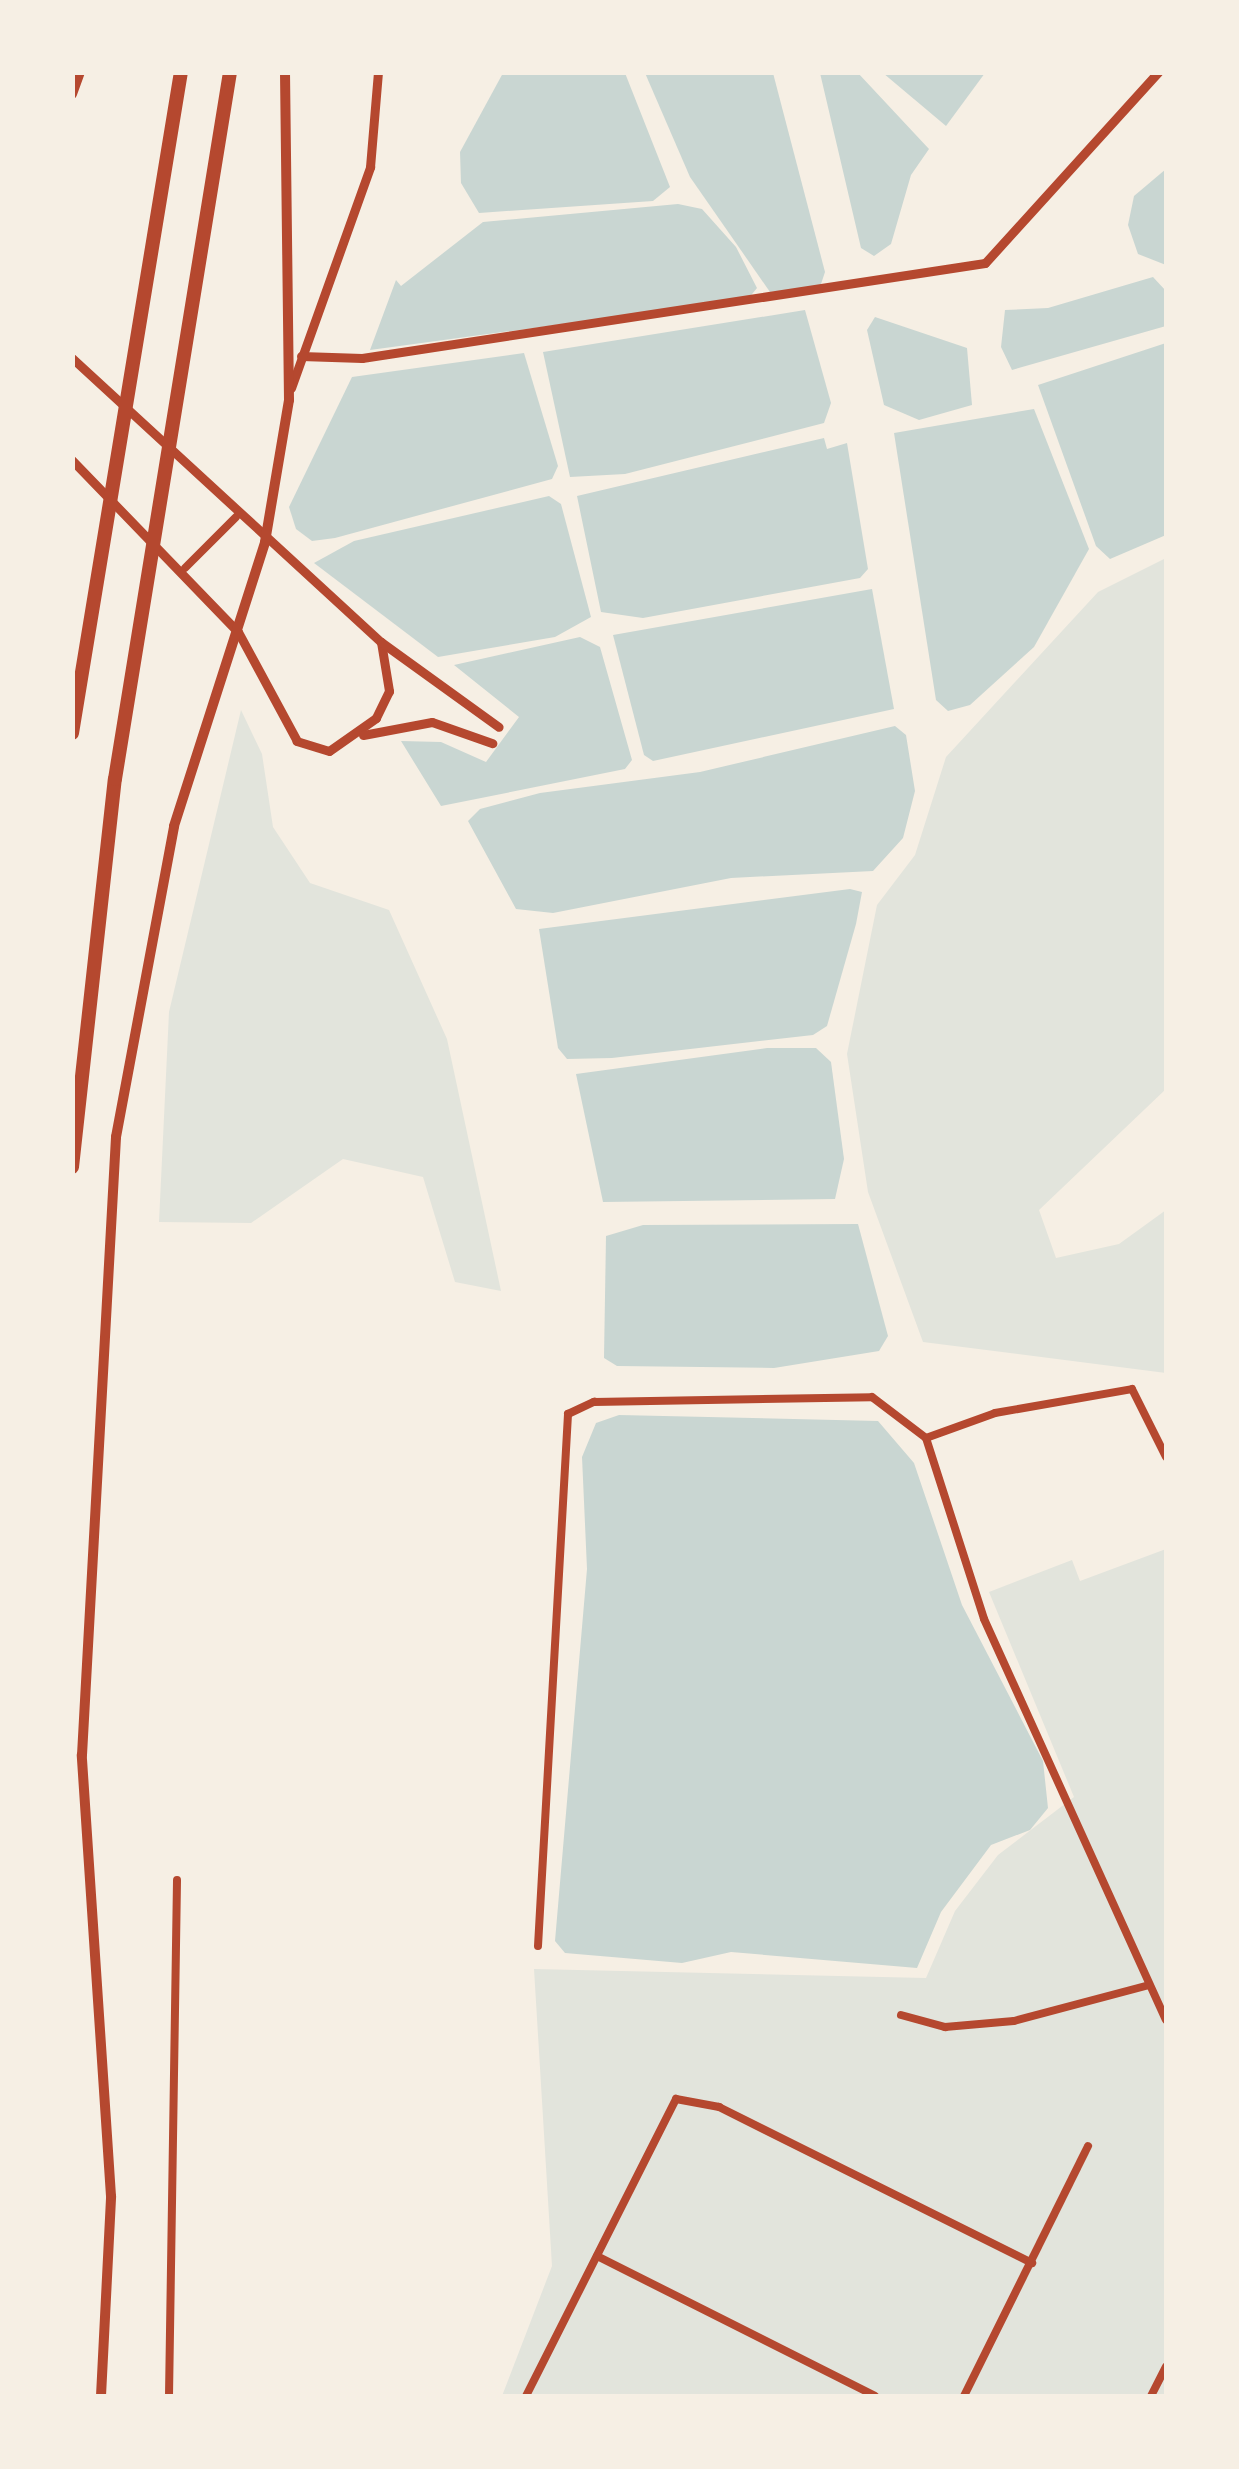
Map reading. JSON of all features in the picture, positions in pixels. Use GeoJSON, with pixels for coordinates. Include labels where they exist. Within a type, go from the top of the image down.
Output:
{"type":"FeatureCollection","features":[{"type":"Feature","properties":{"kind":"highway"},"geometry":{"type":"LineString","coordinates":[[72,733],[131,354],[181,72]]}},
{"type":"Feature","properties":{"kind":"highway"},"geometry":{"type":"LineString","coordinates":[[72,1167],[146,588],[230,72]]}},
{"type":"Feature","properties":{"kind":"main road"},"geometry":{"type":"LineString","coordinates":[[72,94],[80,72]]}},
{"type":"Feature","properties":{"kind":"main road"},"geometry":{"type":"LineString","coordinates":[[101,2396],[111,2196],[82,1755],[116,1137],[174,826],[265,542],[289,400],[285,72]]}},
{"type":"Feature","properties":{"kind":"street"},"geometry":{"type":"LineString","coordinates":[[289,400],[301,356],[370,167],[378,72]]}},
{"type":"Feature","properties":{"kind":"street"},"geometry":{"type":"LineString","coordinates":[[301,356],[362,358],[985,264],[1158,72]]}},
{"type":"Feature","properties":{"kind":"street"},"geometry":{"type":"LineString","coordinates":[[72,358],[265,542],[381,642],[499,727]]}},
{"type":"Feature","properties":{"kind":"street"},"geometry":{"type":"LineString","coordinates":[[72,460],[185,568],[238,632],[297,741],[328,751],[356,738],[432,722],[492,743]]}},
{"type":"Feature","properties":{"kind":"street"},"geometry":{"type":"LineString","coordinates":[[185,568],[236,516]]}},
{"type":"Feature","properties":{"kind":"street"},"geometry":{"type":"LineString","coordinates":[[356,738],[389,691],[381,642]]}},
{"type":"Feature","properties":{"kind":"street"},"geometry":{"type":"LineString","coordinates":[[926,1438],[995,1413],[1132,1389],[1166,1457]]}},
{"type":"Feature","properties":{"kind":"street"},"geometry":{"type":"LineString","coordinates":[[538,1946],[568,1414],[594,1402],[872,1396],[926,1438],[972,1588],[1166,2020]]}},
{"type":"Feature","properties":{"kind":"street"},"geometry":{"type":"LineString","coordinates":[[170,2396],[177,1880]]}},
{"type":"Feature","properties":{"kind":"street"},"geometry":{"type":"LineString","coordinates":[[900,2014],[945,2028],[1014,2021],[1149,1985]]}},
{"type":"Feature","properties":{"kind":"street"},"geometry":{"type":"LineString","coordinates":[[526,2396],[676,2098],[719,2107],[1032,2263]]}},
{"type":"Feature","properties":{"kind":"street"},"geometry":{"type":"LineString","coordinates":[[964,2396],[1088,2146]]}},
{"type":"Feature","properties":{"kind":"street"},"geometry":{"type":"LineString","coordinates":[[597,2256],[875,2396]]}},
{"type":"Feature","properties":{"kind":"street"},"geometry":{"type":"LineString","coordinates":[[1152,2396],[1166,2367]]}},
{"type":"Feature","properties":{"kind":"shaded area"},"geometry":{"type":"Polygon","coordinates":[[[503,73],[625,73],[670,187],[653,201],[479,213],[461,183],[460,152],[503,73]]]}},
{"type":"Feature","properties":{"kind":"shaded area"},"geometry":{"type":"Polygon","coordinates":[[[645,73],[773,73],[825,272],[820,287],[770,292],[690,177],[645,73]]]}},
{"type":"Feature","properties":{"kind":"shaded area"},"geometry":{"type":"Polygon","coordinates":[[[820,73],[858,73],[929,149],[911,175],[891,244],[874,256],[861,248],[820,73]]]}},
{"type":"Feature","properties":{"kind":"shaded area"},"geometry":{"type":"Polygon","coordinates":[[[883,73],[985,73],[946,126],[883,73]]]}},
{"type":"Feature","properties":{"kind":"shaded area"},"geometry":{"type":"Polygon","coordinates":[[[1166,169],[1166,265],[1138,254],[1128,225],[1134,196],[1166,169]]]}},
{"type":"Feature","properties":{"kind":"shaded area"},"geometry":{"type":"Polygon","coordinates":[[[678,204],[702,209],[736,247],[757,288],[748,299],[370,350],[396,280],[401,286],[483,222],[678,204]]]}},
{"type":"Feature","properties":{"kind":"shaded area"},"geometry":{"type":"Polygon","coordinates":[[[1153,277],[1166,291],[1166,326],[1012,370],[1001,347],[1005,310],[1048,308],[1153,277]]]}},
{"type":"Feature","properties":{"kind":"shaded area"},"geometry":{"type":"Polygon","coordinates":[[[805,310],[831,403],[824,423],[625,474],[570,477],[543,352],[805,310]]]}},
{"type":"Feature","properties":{"kind":"shaded area"},"geometry":{"type":"Polygon","coordinates":[[[875,317],[967,348],[972,405],[919,420],[884,405],[867,330],[875,317]]]}},
{"type":"Feature","properties":{"kind":"shaded area"},"geometry":{"type":"Polygon","coordinates":[[[1166,343],[1166,535],[1110,559],[1096,546],[1038,385],[1166,343]]]}},
{"type":"Feature","properties":{"kind":"shaded area"},"geometry":{"type":"Polygon","coordinates":[[[524,353],[558,466],[552,479],[335,538],[312,541],[296,529],[289,507],[352,377],[524,353]]]}},
{"type":"Feature","properties":{"kind":"shaded area"},"geometry":{"type":"Polygon","coordinates":[[[1034,409],[1089,549],[1034,647],[970,705],[948,711],[936,700],[894,433],[1034,409]]]}},
{"type":"Feature","properties":{"kind":"shaded area"},"geometry":{"type":"Polygon","coordinates":[[[824,438],[827,449],[847,443],[868,569],[860,578],[643,618],[601,612],[577,496],[824,438]]]}},
{"type":"Feature","properties":{"kind":"shaded area"},"geometry":{"type":"Polygon","coordinates":[[[549,496],[561,504],[591,617],[555,637],[438,657],[314,563],[354,541],[549,496]]]}},
{"type":"Feature","properties":{"kind":"shaded area"},"geometry":{"type":"Polygon","coordinates":[[[1166,558],[1166,1089],[1039,1210],[1056,1258],[1119,1244],[1166,1210],[1166,1373],[923,1342],[868,1192],[847,1054],[877,905],[915,855],[946,757],[1098,592],[1166,558]]]}},
{"type":"Feature","properties":{"kind":"shaded area"},"geometry":{"type":"Polygon","coordinates":[[[872,589],[894,709],[653,761],[644,755],[613,635],[872,589]]]}},
{"type":"Feature","properties":{"kind":"shaded area"},"geometry":{"type":"Polygon","coordinates":[[[580,637],[600,647],[632,760],[625,769],[441,806],[401,741],[441,742],[486,762],[519,717],[454,665],[580,637]]]}},
{"type":"Feature","properties":{"kind":"shaded area"},"geometry":{"type":"Polygon","coordinates":[[[241,710],[262,754],[273,827],[310,883],[389,910],[447,1039],[501,1291],[455,1282],[423,1177],[343,1159],[251,1223],[159,1222],[169,1012],[241,710]]]}},
{"type":"Feature","properties":{"kind":"shaded area"},"geometry":{"type":"Polygon","coordinates":[[[895,726],[906,735],[915,791],[903,838],[873,871],[731,878],[553,913],[516,909],[468,821],[480,809],[540,793],[700,772],[895,726]]]}},
{"type":"Feature","properties":{"kind":"shaded area"},"geometry":{"type":"Polygon","coordinates":[[[850,889],[862,892],[856,924],[827,1026],[813,1035],[612,1058],[567,1059],[558,1048],[539,929],[850,889]]]}},
{"type":"Feature","properties":{"kind":"shaded area"},"geometry":{"type":"Polygon","coordinates":[[[767,1048],[816,1048],[831,1062],[844,1159],[835,1199],[603,1202],[576,1074],[767,1048]]]}},
{"type":"Feature","properties":{"kind":"shaded area"},"geometry":{"type":"Polygon","coordinates":[[[858,1224],[888,1336],[879,1351],[774,1368],[617,1366],[604,1358],[606,1236],[643,1225],[858,1224]]]}},
{"type":"Feature","properties":{"kind":"shaded area"},"geometry":{"type":"Polygon","coordinates":[[[619,1415],[878,1421],[914,1463],[962,1605],[1043,1761],[1048,1808],[1030,1830],[991,1845],[941,1912],[917,1968],[731,1952],[682,1963],[565,1953],[555,1941],[587,1569],[582,1457],[596,1423],[619,1415]]]}},
{"type":"Feature","properties":{"kind":"shaded area"},"geometry":{"type":"Polygon","coordinates":[[[1166,1549],[1166,2396],[502,2396],[552,2266],[534,1969],[926,1978],[955,1911],[998,1855],[1074,1797],[989,1592],[1072,1560],[1080,1581],[1166,1549]]]}}]}
